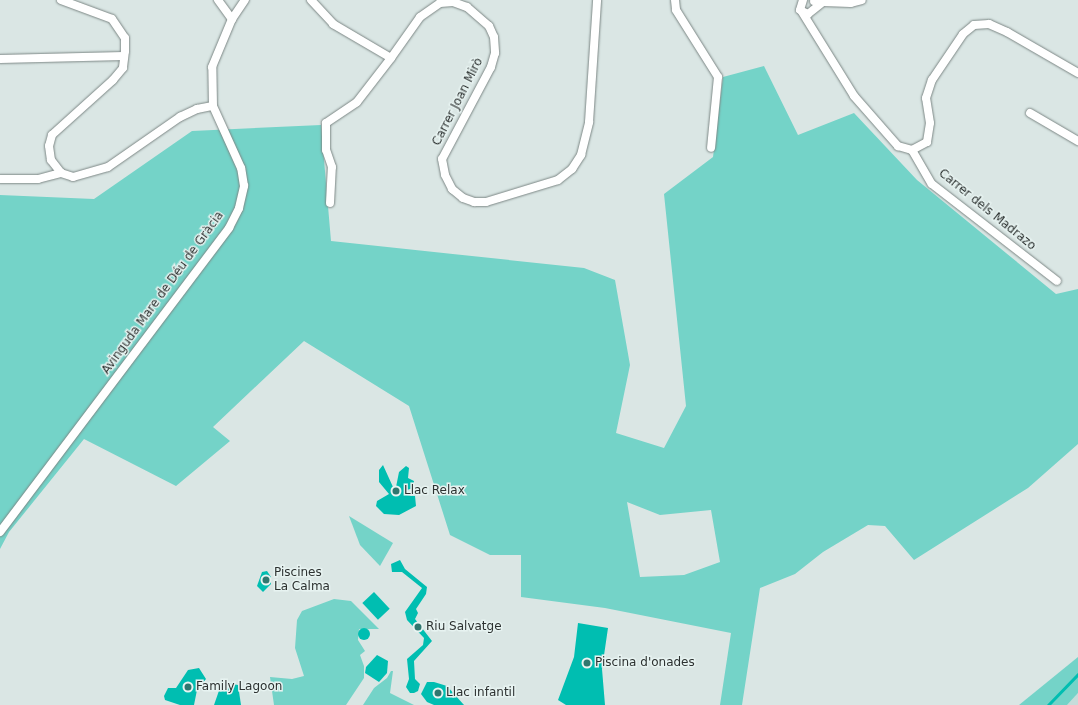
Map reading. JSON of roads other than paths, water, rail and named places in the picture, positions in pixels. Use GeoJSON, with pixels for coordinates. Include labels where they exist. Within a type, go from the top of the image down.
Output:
{"type":"FeatureCollection","features":[{"type":"Feature","properties":{"kind":"street"},"geometry":{"type":"LineString","coordinates":[[61,173],[51,160],[49,146],[52,134],[114,80],[122,68],[125,38],[112,19],[62,0]]}},
{"type":"Feature","properties":{"kind":"street"},"geometry":{"type":"LineString","coordinates":[[218,0],[232,19]]}},
{"type":"Feature","properties":{"kind":"street","name":"Avinguda Mare de Déu de Gràcia"},"geometry":{"type":"LineString","coordinates":[[0,532],[232,221],[239,208],[244,186],[241,168],[213,106],[212,67],[232,19],[245,0]]}},
{"type":"Feature","properties":{"kind":"street"},"geometry":{"type":"LineString","coordinates":[[311,0],[333,24],[391,58]]}},
{"type":"Feature","properties":{"kind":"street","name":"Carrer Joan Mirò"},"geometry":{"type":"LineString","coordinates":[[330,203],[332,167],[326,150],[326,123],[357,102],[420,17],[440,3],[453,1],[478,15],[489,26],[494,37],[495,53],[491,67],[442,159],[445,175],[452,189],[463,198],[474,202],[486,202],[558,180],[572,169],[581,155],[589,122],[597,0]]}},
{"type":"Feature","properties":{"kind":"street"},"geometry":{"type":"LineString","coordinates":[[675,0],[676,10],[718,77],[712,148]]}},
{"type":"Feature","properties":{"kind":"street"},"geometry":{"type":"LineString","coordinates":[[800,4],[813,6],[823,2],[851,3],[862,0]]}},
{"type":"Feature","properties":{"kind":"street"},"geometry":{"type":"LineString","coordinates":[[800,4],[811,27],[854,96],[898,146],[912,150],[927,142],[930,123],[926,98],[932,80],[963,34],[974,25],[989,24],[1078,73]]}},
{"type":"Feature","properties":{"kind":"street"},"geometry":{"type":"LineString","coordinates":[[811,27],[813,6]]}},
{"type":"Feature","properties":{"kind":"street"},"geometry":{"type":"LineString","coordinates":[[0,59],[124,56]]}},
{"type":"Feature","properties":{"kind":"street"},"geometry":{"type":"LineString","coordinates":[[0,179],[38,179],[61,173],[74,177],[108,167],[180,117],[213,106]]}},
{"type":"Feature","properties":{"kind":"street"},"geometry":{"type":"LineString","coordinates":[[1030,113],[1078,141]]}},
{"type":"Feature","properties":{"kind":"street","name":"Carrer dels Madrazo"},"geometry":{"type":"LineString","coordinates":[[912,150],[932,184],[1057,281]]}},
{"type":"Feature","properties":{"kind":"waterway"},"geometry":{"type":"LineString","coordinates":[[1048,705],[1078,674]]}},
{"type":"Feature","properties":{"kind":"place","name":"Llac Relax"},"geometry":{"type":"Point","coordinates":[396,491]}},
{"type":"Feature","properties":{"kind":"place","name":"Piscines La Calma"},"geometry":{"type":"Point","coordinates":[266,580]}},
{"type":"Feature","properties":{"kind":"place","name":"Riu Salvatge"},"geometry":{"type":"Point","coordinates":[418,627]}},
{"type":"Feature","properties":{"kind":"place","name":"Piscina d'onades"},"geometry":{"type":"Point","coordinates":[587,663]}},
{"type":"Feature","properties":{"kind":"place","name":"Family Lagoon"},"geometry":{"type":"Point","coordinates":[188,687]}},
{"type":"Feature","properties":{"kind":"place","name":"Llac infantil"},"geometry":{"type":"Point","coordinates":[438,693]}}]}
